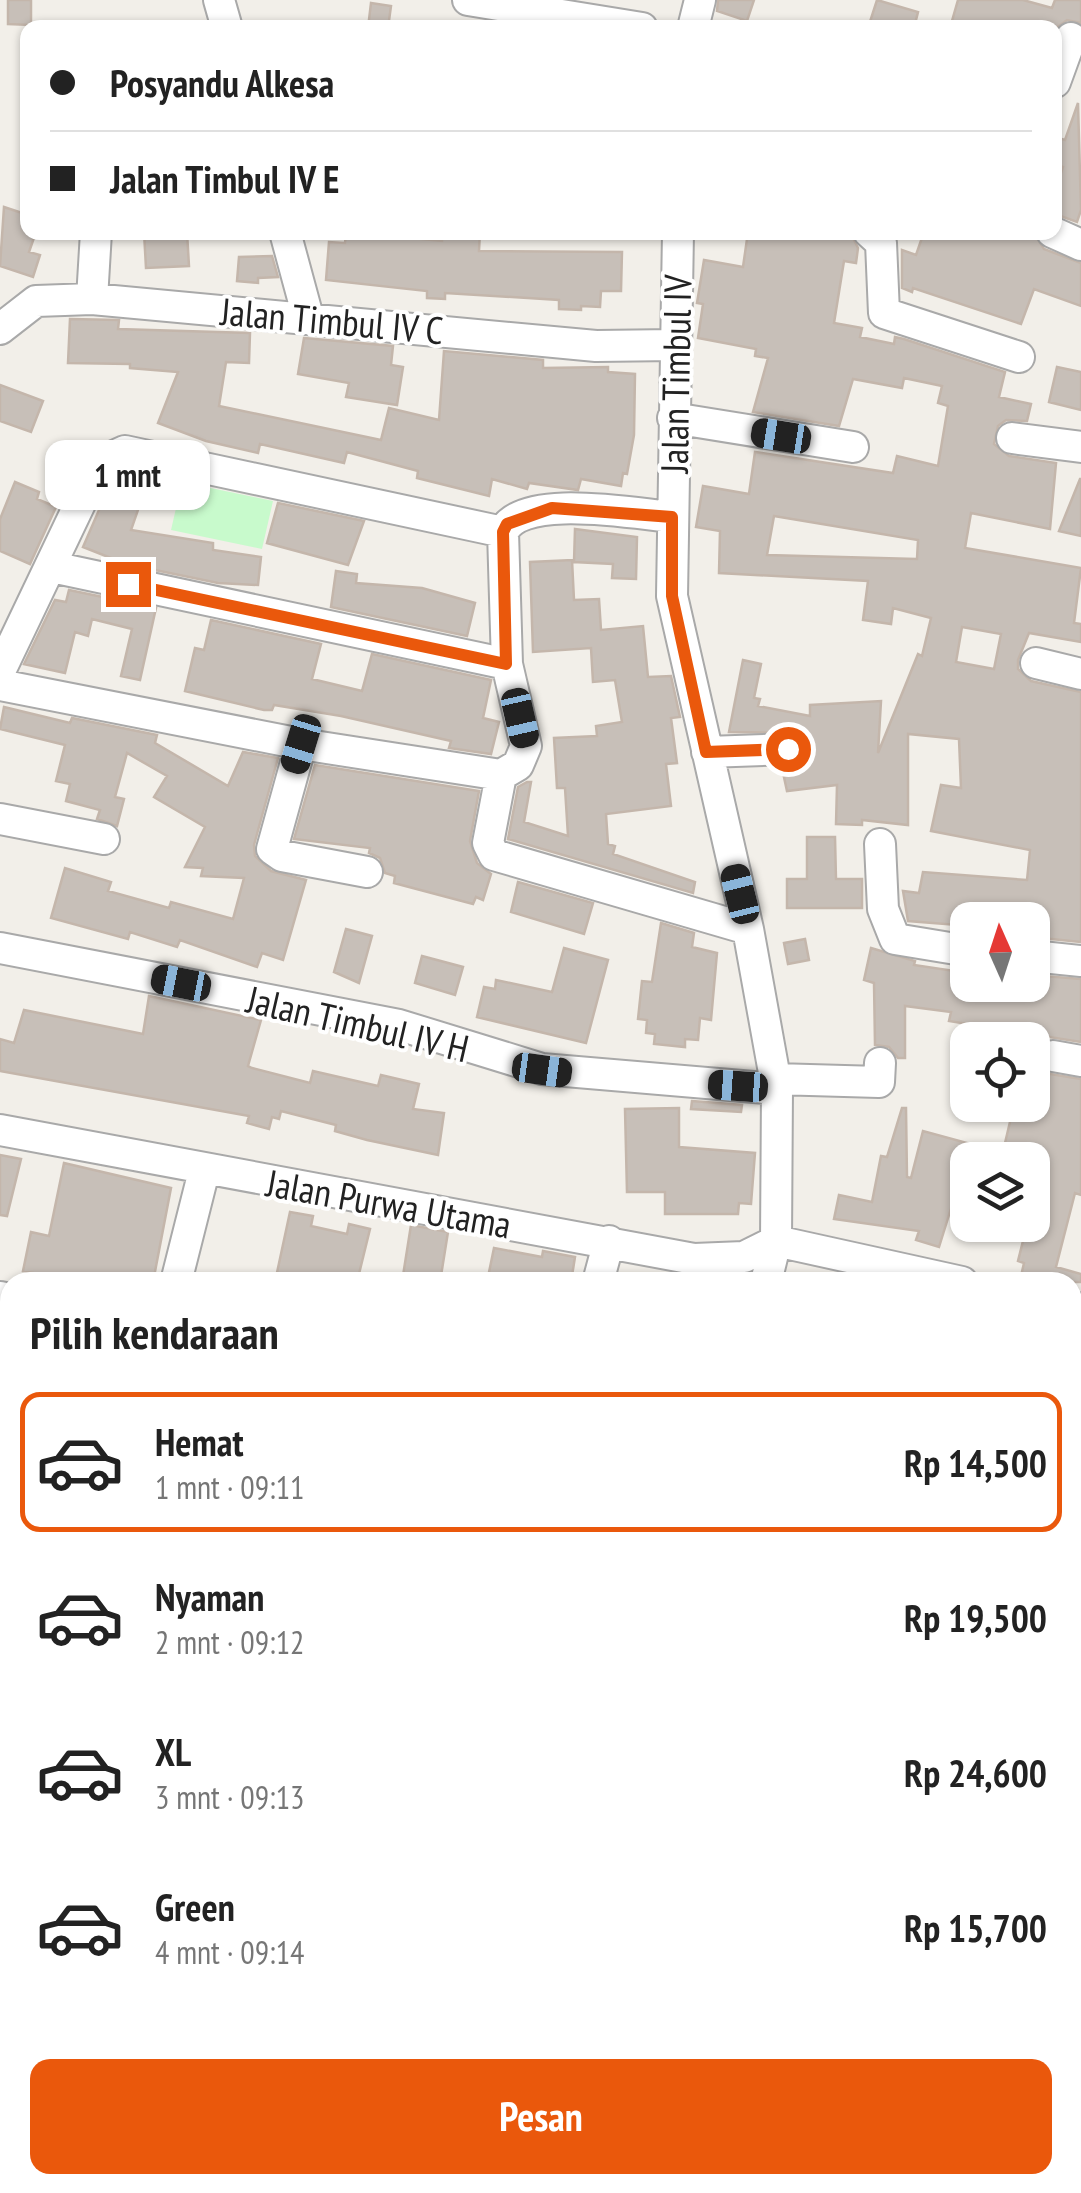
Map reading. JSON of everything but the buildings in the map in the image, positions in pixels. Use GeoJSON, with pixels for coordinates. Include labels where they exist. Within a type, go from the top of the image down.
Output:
{"type":"FeatureCollection","features":[{"type":"Feature","properties":{"kind":"street"},"geometry":{"type":"LineString","coordinates":[[468,0],[592,20]]}},
{"type":"Feature","properties":{"kind":"street"},"geometry":{"type":"LineString","coordinates":[[1062,61],[1070,38]]}},
{"type":"Feature","properties":{"kind":"street"},"geometry":{"type":"LineString","coordinates":[[92,299],[96,240]]}},
{"type":"Feature","properties":{"kind":"street"},"geometry":{"type":"LineString","coordinates":[[287,240],[308,317]]}},
{"type":"Feature","properties":{"kind":"street","name":"Jalan Timbul IV"},"geometry":{"type":"LineString","coordinates":[[674,240],[672,596],[748,929],[776,1084],[776,1241],[768,1272]]}},
{"type":"Feature","properties":{"kind":"street"},"geometry":{"type":"LineString","coordinates":[[877,240],[880,309],[884,313],[1018,356]]}},
{"type":"Feature","properties":{"kind":"street","name":"Jalan Timbul IV C"},"geometry":{"type":"LineString","coordinates":[[0,328],[36,301],[92,299],[596,346],[674,345]]}},
{"type":"Feature","properties":{"kind":"street"},"geometry":{"type":"LineString","coordinates":[[673,418],[853,447]]}},
{"type":"Feature","properties":{"kind":"street"},"geometry":{"type":"LineString","coordinates":[[1012,438],[1081,447]]}},
{"type":"Feature","properties":{"kind":"street"},"geometry":{"type":"LineString","coordinates":[[0,671],[96,470],[103,460],[126,451],[503,532]]}},
{"type":"Feature","properties":{"kind":"street"},"geometry":{"type":"LineString","coordinates":[[0,685],[301,744],[500,775],[518,765],[526,746],[506,664],[503,532],[516,517],[552,508],[672,517]]}},
{"type":"Feature","properties":{"kind":"street"},"geometry":{"type":"LineString","coordinates":[[52,567],[506,664]]}},
{"type":"Feature","properties":{"kind":"street"},"geometry":{"type":"LineString","coordinates":[[1036,662],[1081,674]]}},
{"type":"Feature","properties":{"kind":"street"},"geometry":{"type":"LineString","coordinates":[[301,744],[272,849],[282,856],[367,872]]}},
{"type":"Feature","properties":{"kind":"street"},"geometry":{"type":"LineString","coordinates":[[706,752],[788,749]]}},
{"type":"Feature","properties":{"kind":"street"},"geometry":{"type":"LineString","coordinates":[[500,775],[488,843],[494,854],[748,929]]}},
{"type":"Feature","properties":{"kind":"street"},"geometry":{"type":"LineString","coordinates":[[0,819],[104,839]]}},
{"type":"Feature","properties":{"kind":"street"},"geometry":{"type":"LineString","coordinates":[[880,844],[884,909],[894,939],[950,948]]}},
{"type":"Feature","properties":{"kind":"street","name":"Jalan Timbul IV H"},"geometry":{"type":"LineString","coordinates":[[0,948],[399,1026],[542,1070],[776,1084],[879,1082],[880,1063]]}},
{"type":"Feature","properties":{"kind":"street"},"geometry":{"type":"LineString","coordinates":[[1050,958],[1081,961]]}},
{"type":"Feature","properties":{"kind":"street","name":"Jalan Purwa Utama"},"geometry":{"type":"LineString","coordinates":[[0,1130],[204,1171],[712,1260],[744,1257],[776,1241]]}},
{"type":"Feature","properties":{"kind":"street"},"geometry":{"type":"LineString","coordinates":[[179,1272],[204,1171]]}},
{"type":"Feature","properties":{"kind":"street"},"geometry":{"type":"LineString","coordinates":[[600,1272],[608,1240]]}},
{"type":"Feature","properties":{"kind":"street"},"geometry":{"type":"LineString","coordinates":[[776,1241],[917,1272]]}},
{"type":"Feature","properties":{"kind":"green space"},"geometry":{"type":"Polygon","coordinates":[[[182,482],[273,501],[262,549],[171,530],[182,482]]]}},
{"type":"Feature","properties":{"kind":"route"},"geometry":{"type":"LineString","coordinates":[[128,584],[506,664],[503,532],[507,524],[516,517],[552,508],[672,517],[672,596],[706,752],[788,749]]}}]}
